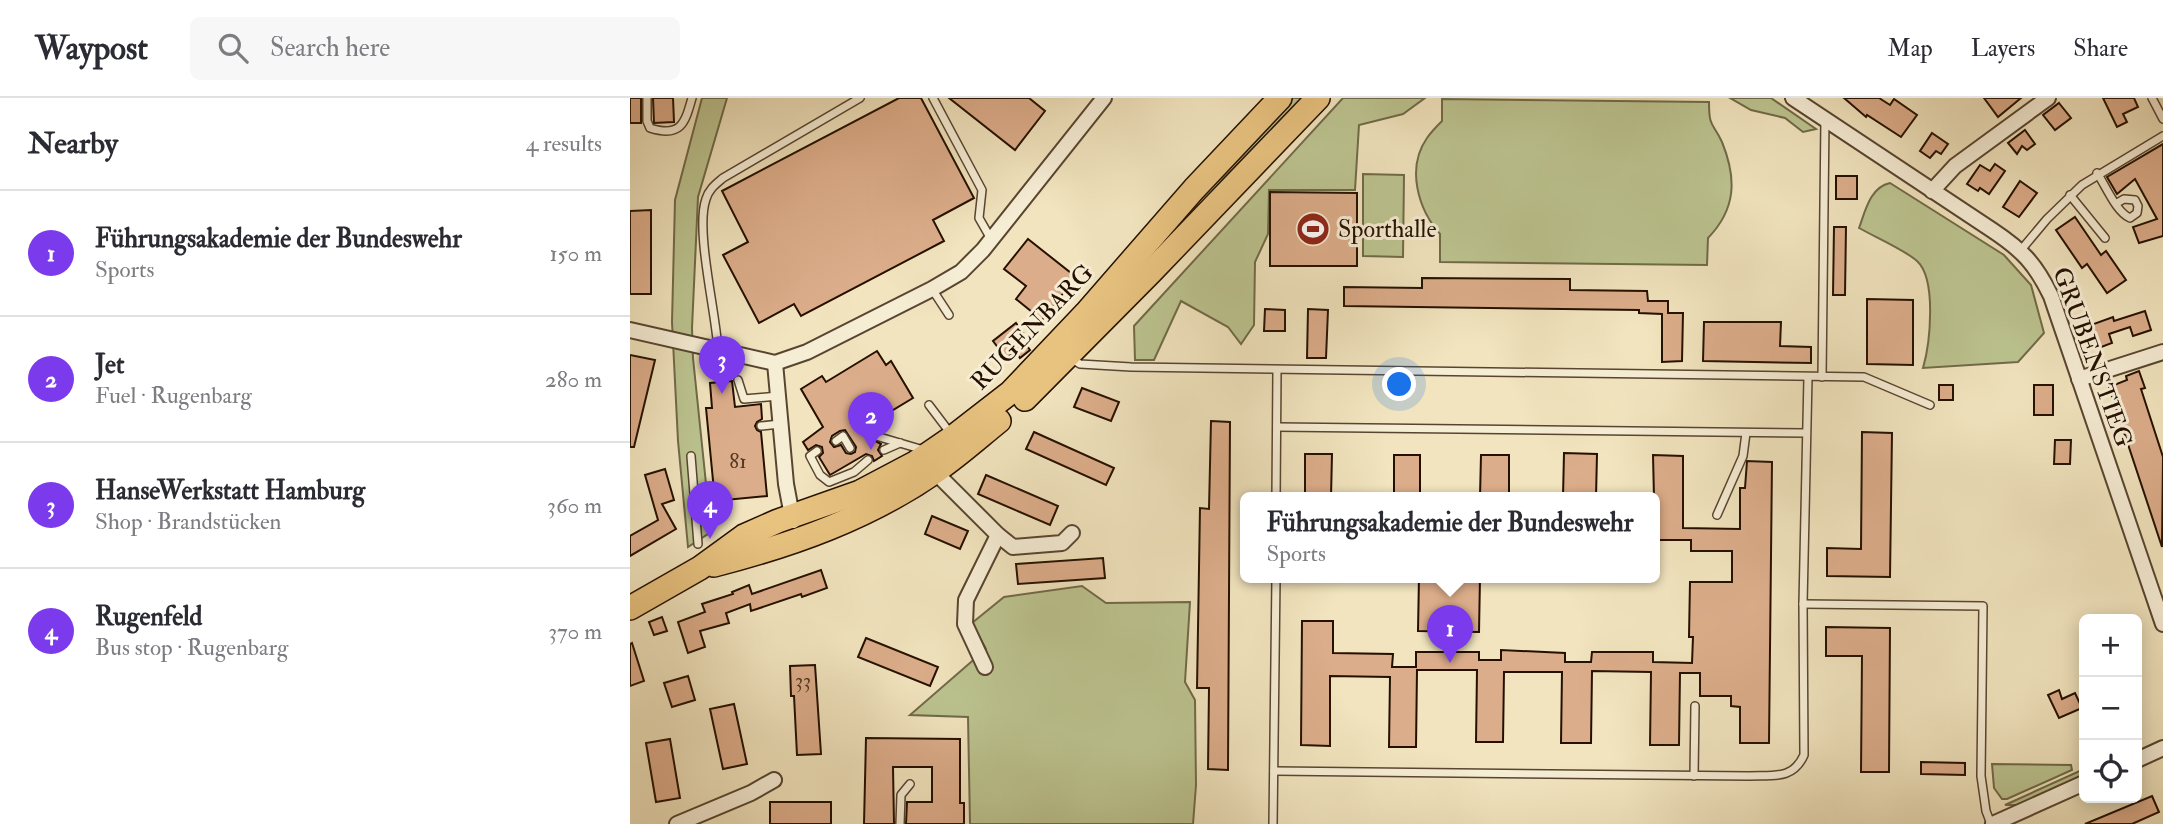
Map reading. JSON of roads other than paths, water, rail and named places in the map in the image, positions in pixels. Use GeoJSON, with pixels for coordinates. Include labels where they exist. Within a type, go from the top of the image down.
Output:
{"type":"FeatureCollection","features":[{"type":"Feature","properties":{"kind":"main road","name":"RUGENBARG"},"geometry":{"type":"LineString","coordinates":[[630,608],[700,568],[744,536],[791,517],[857,482],[933,462],[953,437],[1011,392],[1086,313],[1194,188],[1280,98]]}},
{"type":"Feature","properties":{"kind":"main road","name":"RUGENBARG"},"geometry":{"type":"LineString","coordinates":[[700,568],[773,550],[879,505],[933,462],[1021,403],[1318,98]]}},
{"type":"Feature","properties":{"kind":"street"},"geometry":{"type":"LineString","coordinates":[[630,330],[775,363],[807,352],[933,289],[961,272],[991,240],[1104,98]]}},
{"type":"Feature","properties":{"kind":"street","name":"GRUBENSTIEG"},"geometry":{"type":"LineString","coordinates":[[1793,98],[2021,250],[2034,264],[2051,296],[2163,624]]}},
{"type":"Feature","properties":{"kind":"street"},"geometry":{"type":"LineString","coordinates":[[1932,191],[1955,166],[2048,98]]}},
{"type":"Feature","properties":{"kind":"street"},"geometry":{"type":"LineString","coordinates":[[2079,379],[2163,352]]}},
{"type":"Feature","properties":{"kind":"street"},"geometry":{"type":"LineString","coordinates":[[775,363],[791,517],[798,540]]}},
{"type":"Feature","properties":{"kind":"street"},"geometry":{"type":"LineString","coordinates":[[933,462],[998,535],[1013,547],[1062,543],[1072,533]]}},
{"type":"Feature","properties":{"kind":"street"},"geometry":{"type":"LineString","coordinates":[[985,667],[965,624],[965,600],[998,535]]}},
{"type":"Feature","properties":{"kind":"street"},"geometry":{"type":"LineString","coordinates":[[2142,758],[2163,748]]}},
{"type":"Feature","properties":{"kind":"street"},"geometry":{"type":"LineString","coordinates":[[677,824],[751,793],[774,780]]}},
{"type":"Feature","properties":{"kind":"street"},"geometry":{"type":"LineString","coordinates":[[1992,824],[2022,818],[2079,786]]}},
{"type":"Feature","properties":{"kind":"lane"},"geometry":{"type":"LineString","coordinates":[[647,98],[650,128],[669,130],[677,130],[684,124],[692,98]]}},
{"type":"Feature","properties":{"kind":"lane"},"geometry":{"type":"LineString","coordinates":[[718,350],[703,233],[703,212],[712,188],[723,178],[860,98]]}},
{"type":"Feature","properties":{"kind":"lane"},"geometry":{"type":"LineString","coordinates":[[933,98],[982,190],[979,218],[991,240]]}},
{"type":"Feature","properties":{"kind":"lane"},"geometry":{"type":"LineString","coordinates":[[2152,98],[2163,119]]}},
{"type":"Feature","properties":{"kind":"lane"},"geometry":{"type":"LineString","coordinates":[[1822,377],[1825,119]]}},
{"type":"Feature","properties":{"kind":"lane"},"geometry":{"type":"LineString","coordinates":[[2021,250],[2070,195],[2097,173],[2163,136]]}},
{"type":"Feature","properties":{"kind":"lane"},"geometry":{"type":"LineString","coordinates":[[2097,173],[2117,204]]}},
{"type":"Feature","properties":{"kind":"lane"},"geometry":{"type":"LineString","coordinates":[[2070,195],[2105,238]]}},
{"type":"Feature","properties":{"kind":"lane"},"geometry":{"type":"LineString","coordinates":[[933,289],[948,315]]}},
{"type":"Feature","properties":{"kind":"lane"},"geometry":{"type":"LineString","coordinates":[[1068,357],[1080,365],[1277,370],[1864,377],[1930,405]]}},
{"type":"Feature","properties":{"kind":"lane"},"geometry":{"type":"LineString","coordinates":[[1276,492],[1277,370]]}},
{"type":"Feature","properties":{"kind":"lane"},"geometry":{"type":"LineString","coordinates":[[1274,771],[1694,776],[1782,775],[1792,772],[1800,765],[1804,755],[1803,604],[1808,377]]}},
{"type":"Feature","properties":{"kind":"lane"},"geometry":{"type":"LineString","coordinates":[[738,380],[744,399],[778,396]]}},
{"type":"Feature","properties":{"kind":"lane"},"geometry":{"type":"LineString","coordinates":[[929,405],[953,437]]}},
{"type":"Feature","properties":{"kind":"lane"},"geometry":{"type":"LineString","coordinates":[[761,426],[780,424]]}},
{"type":"Feature","properties":{"kind":"lane"},"geometry":{"type":"LineString","coordinates":[[1277,427],[1806,433]]}},
{"type":"Feature","properties":{"kind":"lane"},"geometry":{"type":"LineString","coordinates":[[1717,514],[1743,456],[1746,433]]}},
{"type":"Feature","properties":{"kind":"lane"},"geometry":{"type":"LineString","coordinates":[[836,440],[843,436],[850,448]]}},
{"type":"Feature","properties":{"kind":"lane"},"geometry":{"type":"LineString","coordinates":[[882,442],[901,442],[933,462]]}},
{"type":"Feature","properties":{"kind":"lane"},"geometry":{"type":"LineString","coordinates":[[817,452],[810,456],[820,475],[829,482],[857,482]]}},
{"type":"Feature","properties":{"kind":"lane"},"geometry":{"type":"LineString","coordinates":[[691,456],[698,544]]}},
{"type":"Feature","properties":{"kind":"lane"},"geometry":{"type":"LineString","coordinates":[[857,482],[868,460]]}},
{"type":"Feature","properties":{"kind":"lane"},"geometry":{"type":"LineString","coordinates":[[855,462],[857,482]]}},
{"type":"Feature","properties":{"kind":"lane"},"geometry":{"type":"LineString","coordinates":[[1273,824],[1276,583]]}},
{"type":"Feature","properties":{"kind":"lane"},"geometry":{"type":"LineString","coordinates":[[1803,604],[1983,606],[1981,776],[1986,811],[1992,824]]}},
{"type":"Feature","properties":{"kind":"lane"},"geometry":{"type":"LineString","coordinates":[[1694,776],[1695,706]]}},
{"type":"Feature","properties":{"kind":"lane"},"geometry":{"type":"LineString","coordinates":[[900,824],[901,794],[910,784]]}},
{"type":"Feature","properties":{"kind":"place","name":"Sporthalle"},"geometry":{"type":"Point","coordinates":[1313,229]}},
{"type":"Feature","properties":{"kind":"place","name":"HanseWerkstatt Hamburg"},"geometry":{"type":"Point","coordinates":[722,394]}},
{"type":"Feature","properties":{"kind":"place","name":"Jet"},"geometry":{"type":"Point","coordinates":[871,450]}},
{"type":"Feature","properties":{"kind":"place","name":"Rugenfeld"},"geometry":{"type":"Point","coordinates":[710,539]}},
{"type":"Feature","properties":{"kind":"place","name":"Führungsakademie der Bundeswehr"},"geometry":{"type":"Point","coordinates":[1450,663]}}]}
